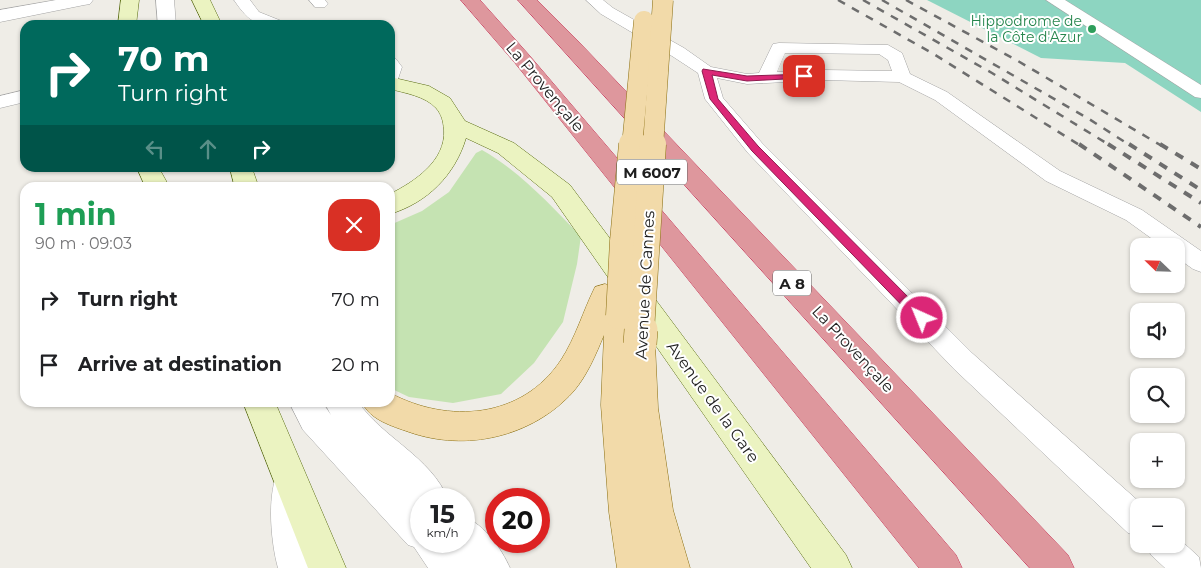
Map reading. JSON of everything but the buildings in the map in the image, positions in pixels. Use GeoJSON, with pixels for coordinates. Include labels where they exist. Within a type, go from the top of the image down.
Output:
{"type":"FeatureCollection","features":[{"type":"Feature","properties":{"kind":"highway","name":"La Provençale"},"geometry":{"type":"LineString","coordinates":[[470,0],[528,67],[943,568]]}},
{"type":"Feature","properties":{"kind":"highway","name":"La Provençale"},"geometry":{"type":"LineString","coordinates":[[527,0],[1055,568]]}},
{"type":"Feature","properties":{"kind":"main road"},"geometry":{"type":"LineString","coordinates":[[128,20],[130,0]]}},
{"type":"Feature","properties":{"kind":"main road"},"geometry":{"type":"LineString","coordinates":[[201,0],[211,20]]}},
{"type":"Feature","properties":{"kind":"main road","name":"Avenue de Cannes"},"geometry":{"type":"LineString","coordinates":[[636,568],[627,512],[617,404],[612,305],[623,241],[646,0]]}},
{"type":"Feature","properties":{"kind":"main road","name":"Avenue de Cannes"},"geometry":{"type":"LineString","coordinates":[[663,0],[640,344],[642,408],[655,510],[671,568]]}},
{"type":"Feature","properties":{"kind":"main road"},"geometry":{"type":"LineString","coordinates":[[395,83],[415,88],[435,98],[450,112],[456,125],[455,146],[442,169],[419,190],[395,202]]}},
{"type":"Feature","properties":{"kind":"main road","name":"Avenue de la Gare"},"geometry":{"type":"LineString","coordinates":[[456,125],[506,148],[530,165],[560,191],[833,568]]}},
{"type":"Feature","properties":{"kind":"main road"},"geometry":{"type":"LineString","coordinates":[[387,407],[409,419],[443,427],[476,426],[512,417],[540,402],[563,381],[590,335],[612,305]]}},
{"type":"Feature","properties":{"kind":"main road"},"geometry":{"type":"LineString","coordinates":[[262,407],[289,479],[327,568]]}},
{"type":"Feature","properties":{"kind":"street"},"geometry":{"type":"LineString","coordinates":[[0,16],[84,0]]}},
{"type":"Feature","properties":{"kind":"street"},"geometry":{"type":"LineString","coordinates":[[165,0],[167,20]]}},
{"type":"Feature","properties":{"kind":"street"},"geometry":{"type":"LineString","coordinates":[[0,102],[20,97]]}},
{"type":"Feature","properties":{"kind":"street"},"geometry":{"type":"LineString","coordinates":[[308,407],[314,420],[410,520]]}},
{"type":"Feature","properties":{"kind":"street"},"geometry":{"type":"LineString","coordinates":[[343,407],[357,428],[392,456],[421,488]]}},
{"type":"Feature","properties":{"kind":"street"},"geometry":{"type":"LineString","coordinates":[[289,479],[291,549],[297,568]]}},
{"type":"Feature","properties":{"kind":"street"},"geometry":{"type":"LineString","coordinates":[[475,548],[491,568]]}},
{"type":"Feature","properties":{"kind":"street"},"geometry":{"type":"LineString","coordinates":[[440,553],[452,568]]}},
{"type":"Feature","properties":{"kind":"lane"},"geometry":{"type":"LineString","coordinates":[[242,0],[253,15],[266,20]]}},
{"type":"Feature","properties":{"kind":"lane"},"geometry":{"type":"LineString","coordinates":[[594,0],[607,11],[678,52],[706,71],[747,79],[823,75],[902,77],[941,96],[1053,176],[1134,215],[1201,264]]}},
{"type":"Feature","properties":{"kind":"lane"},"geometry":{"type":"LineString","coordinates":[[1054,0],[1201,93]]}},
{"type":"Feature","properties":{"kind":"lane"},"geometry":{"type":"LineString","coordinates":[[766,78],[779,48],[882,49],[896,57],[902,77]]}},
{"type":"Feature","properties":{"kind":"lane"},"geometry":{"type":"LineString","coordinates":[[706,71],[714,99],[755,148],[964,361],[1130,514]]}},
{"type":"Feature","properties":{"kind":"lane"},"geometry":{"type":"LineString","coordinates":[[1172,553],[1188,568]]}},
{"type":"Feature","properties":{"kind":"green space","name":"Hippodrome de la Côte d'Azur"},"geometry":{"type":"Polygon","coordinates":[[[927,0],[1201,0],[1201,112],[1125,63],[1041,58],[927,0]]]}},
{"type":"Feature","properties":{"kind":"green space"},"geometry":{"type":"Polygon","coordinates":[[[482,150],[510,168],[581,236],[577,264],[563,322],[534,363],[501,394],[453,403],[409,397],[395,390],[395,223],[422,211],[449,192],[476,153],[482,150]]]}},
{"type":"Feature","properties":{"kind":"railway"},"geometry":{"type":"LineString","coordinates":[[838,0],[932,53],[1081,146]]}},
{"type":"Feature","properties":{"kind":"railway"},"geometry":{"type":"LineString","coordinates":[[863,0],[992,73],[1111,146]]}},
{"type":"Feature","properties":{"kind":"railway"},"geometry":{"type":"LineString","coordinates":[[882,0],[1089,119],[1131,146]]}},
{"type":"Feature","properties":{"kind":"railway"},"geometry":{"type":"LineString","coordinates":[[906,0],[1018,61],[1162,146]]}},
{"type":"Feature","properties":{"kind":"railway"},"geometry":{"type":"LineString","coordinates":[[1079,144],[1201,227]]}},
{"type":"Feature","properties":{"kind":"railway"},"geometry":{"type":"LineString","coordinates":[[1108,144],[1201,203]]}},
{"type":"Feature","properties":{"kind":"railway"},"geometry":{"type":"LineString","coordinates":[[1129,144],[1201,190]]}},
{"type":"Feature","properties":{"kind":"railway"},"geometry":{"type":"LineString","coordinates":[[1160,144],[1201,169]]}},
{"type":"Feature","properties":{"kind":"place","name":"Hippodrome de la Côte d'Azur"},"geometry":{"type":"Point","coordinates":[1092,29]}},
{"type":"Feature","properties":{"kind":"route"},"geometry":{"type":"LineString","coordinates":[[804,76],[747,79],[706,71],[714,99],[755,148],[922,318]]}}]}
